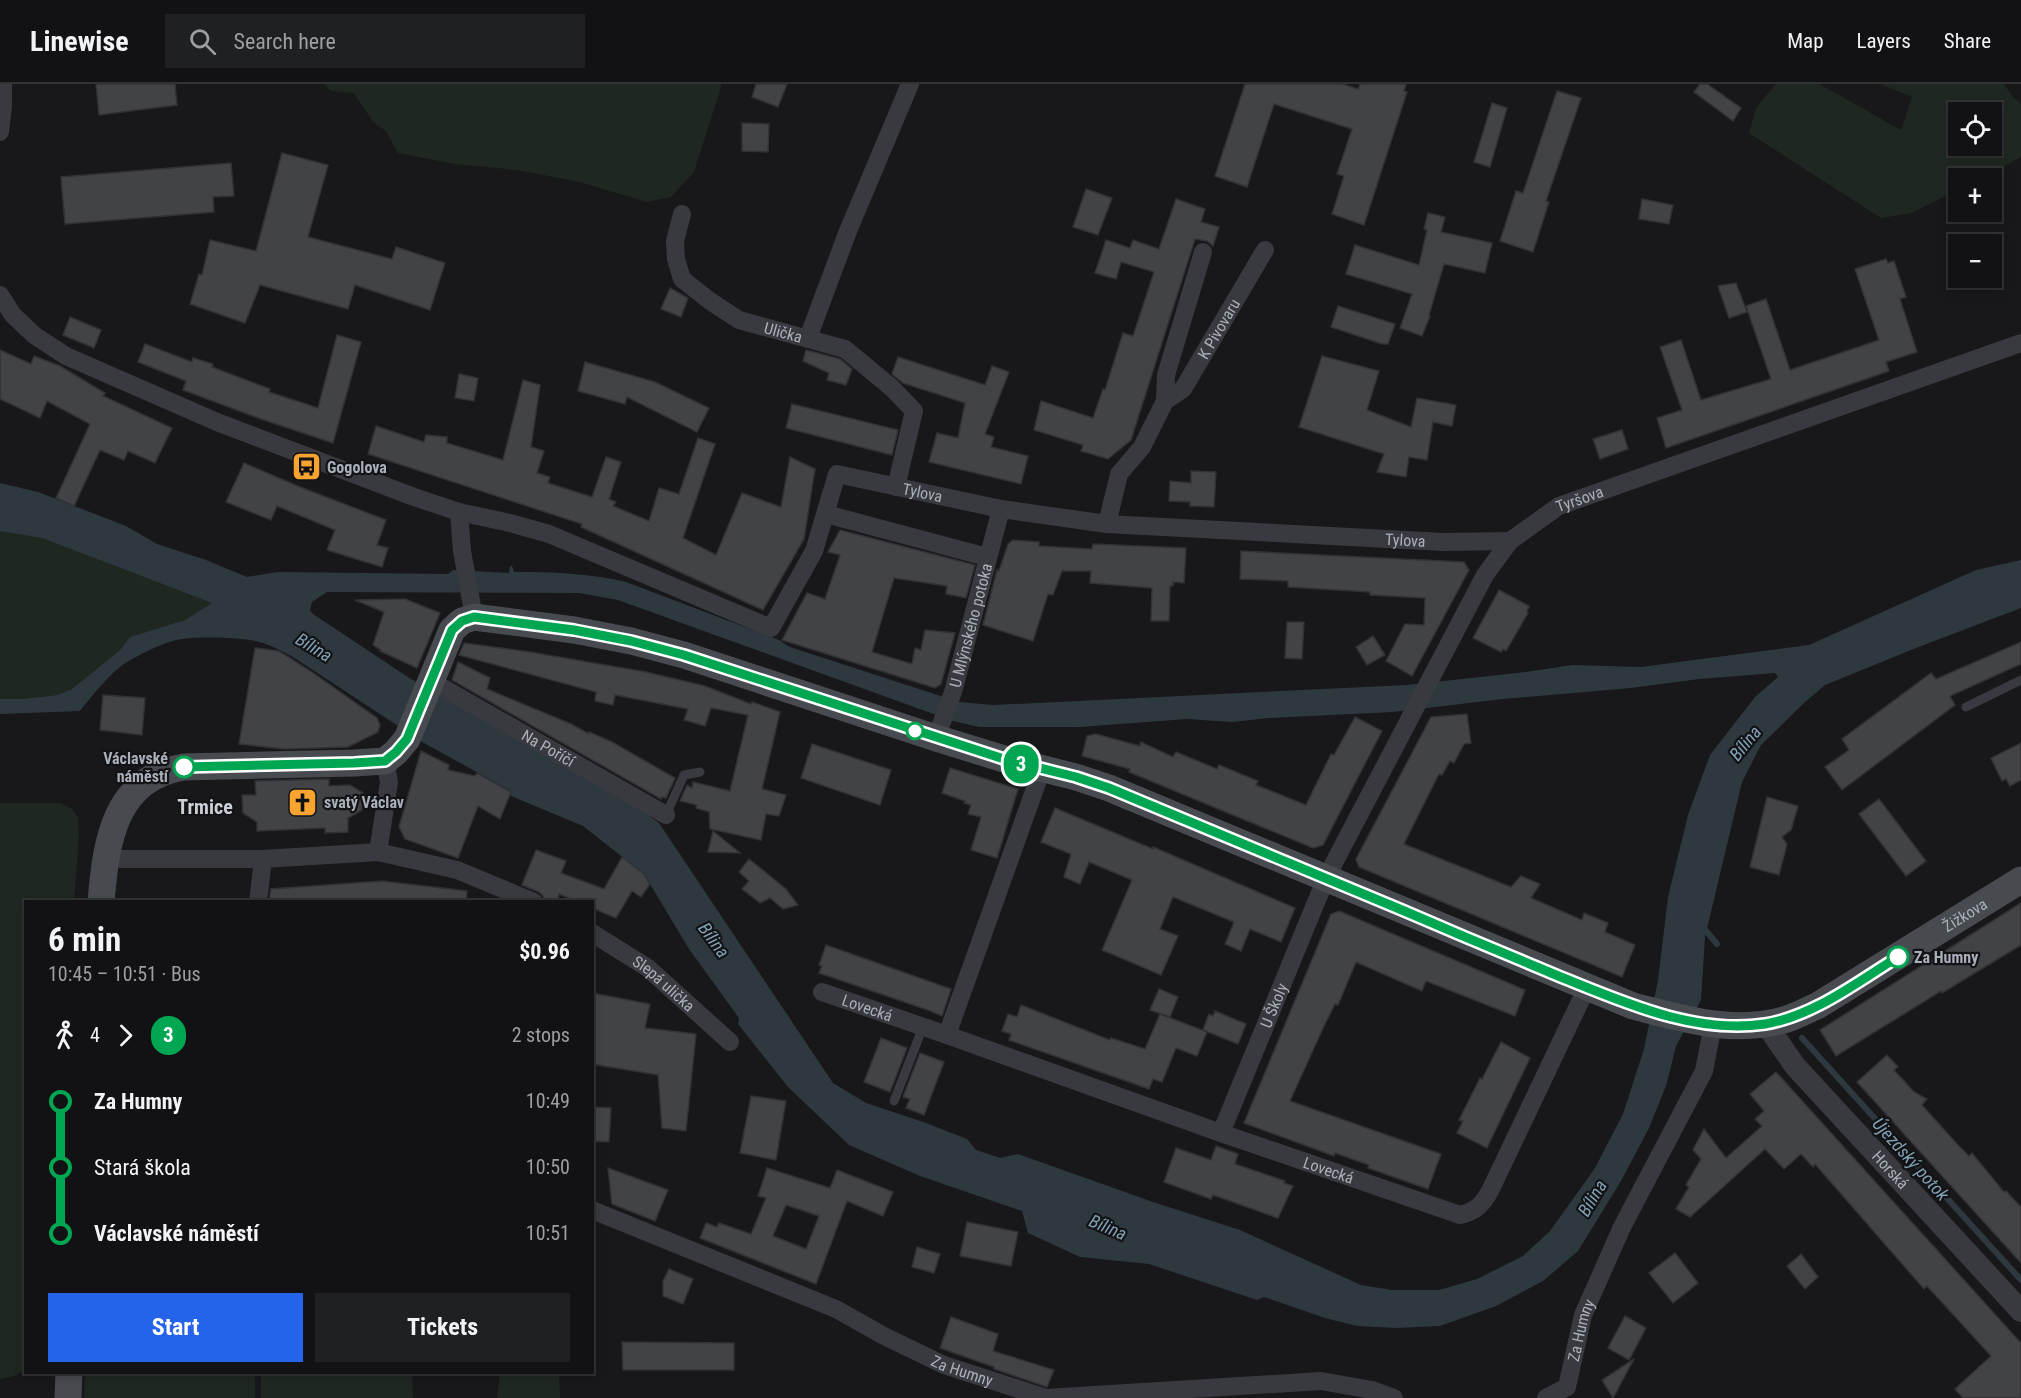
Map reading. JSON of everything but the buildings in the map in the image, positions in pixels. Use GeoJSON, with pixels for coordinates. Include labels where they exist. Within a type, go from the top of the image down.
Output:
{"type":"FeatureCollection","features":[{"type":"Feature","properties":{"kind":"main road"},"geometry":{"type":"LineString","coordinates":[[101,900],[104,859],[111,832],[121,809],[135,788],[167,769],[184,767],[385,761],[407,739],[452,630],[472,608]]}},
{"type":"Feature","properties":{"kind":"main road","name":"Žižkova"},"geometry":{"type":"LineString","coordinates":[[472,608],[631,641],[939,730],[1042,769],[1109,788],[1633,1006],[1705,1024],[1742,1026],[1766,1024],[1817,1006],[2021,880]]}},
{"type":"Feature","properties":{"kind":"main road"},"geometry":{"type":"LineString","coordinates":[[68,1398],[69,1374]]}},
{"type":"Feature","properties":{"kind":"street"},"geometry":{"type":"LineString","coordinates":[[0,132],[3,84]]}},
{"type":"Feature","properties":{"kind":"street"},"geometry":{"type":"LineString","coordinates":[[808,339],[848,231],[910,84]]}},
{"type":"Feature","properties":{"kind":"street","name":"Ulička"},"geometry":{"type":"LineString","coordinates":[[682,214],[675,241],[676,259],[682,279],[739,320],[845,349],[892,388],[914,411],[896,487]]}},
{"type":"Feature","properties":{"kind":"street","name":"K Pivovaru"},"geometry":{"type":"LineString","coordinates":[[1165,401],[1183,389],[1265,250]]}},
{"type":"Feature","properties":{"kind":"street","name":"K Pivovaru"},"geometry":{"type":"LineString","coordinates":[[1107,524],[1119,474],[1142,447],[1165,401],[1166,375],[1203,252]]}},
{"type":"Feature","properties":{"kind":"street"},"geometry":{"type":"LineString","coordinates":[[0,296],[13,315],[34,335],[66,356],[217,422],[459,512],[462,551],[472,608]]}},
{"type":"Feature","properties":{"kind":"street","name":"Tyršova"},"geometry":{"type":"LineString","coordinates":[[1326,878],[1485,575],[1510,541],[1559,506],[2021,343]]}},
{"type":"Feature","properties":{"kind":"street","name":"Tylova"},"geometry":{"type":"LineString","coordinates":[[459,512],[549,534],[771,628],[814,551],[837,474],[1001,509],[1107,524],[1444,542],[1510,541]]}},
{"type":"Feature","properties":{"kind":"street","name":"U Mlýnského potoka"},"geometry":{"type":"LineString","coordinates":[[939,730],[952,692],[1001,509]]}},
{"type":"Feature","properties":{"kind":"street"},"geometry":{"type":"LineString","coordinates":[[826,514],[987,557]]}},
{"type":"Feature","properties":{"kind":"street","name":"Na Poříčí"},"geometry":{"type":"LineString","coordinates":[[431,681],[666,815]]}},
{"type":"Feature","properties":{"kind":"street"},"geometry":{"type":"LineString","coordinates":[[378,852],[389,782],[385,761]]}},
{"type":"Feature","properties":{"kind":"street"},"geometry":{"type":"LineString","coordinates":[[947,1035],[1042,769]]}},
{"type":"Feature","properties":{"kind":"street"},"geometry":{"type":"LineString","coordinates":[[104,859],[263,859],[378,852],[457,870],[529,900]]}},
{"type":"Feature","properties":{"kind":"street"},"geometry":{"type":"LineString","coordinates":[[258,900],[263,859]]}},
{"type":"Feature","properties":{"kind":"street","name":"U Školy"},"geometry":{"type":"LineString","coordinates":[[1221,1133],[1326,878]]}},
{"type":"Feature","properties":{"kind":"street","name":"Slepá ulička"},"geometry":{"type":"LineString","coordinates":[[594,934],[648,968],[730,1042]]}},
{"type":"Feature","properties":{"kind":"street","name":"Lovecká"},"geometry":{"type":"LineString","coordinates":[[822,992],[1460,1215],[1473,1212],[1482,1204],[1490,1191],[1587,987]]}},
{"type":"Feature","properties":{"kind":"street","name":"Za Humny"},"geometry":{"type":"LineString","coordinates":[[1546,1398],[1570,1393],[1582,1315],[1622,1227],[1704,1071],[1705,1024]]}},
{"type":"Feature","properties":{"kind":"street","name":"Horská"},"geometry":{"type":"LineString","coordinates":[[1766,1024],[1796,1066],[2021,1311]]}},
{"type":"Feature","properties":{"kind":"street","name":"Za Humny"},"geometry":{"type":"LineString","coordinates":[[594,1211],[836,1309],[884,1336],[944,1365],[1046,1398],[1321,1381],[1372,1390],[1395,1398]]}},
{"type":"Feature","properties":{"kind":"lane"},"geometry":{"type":"LineString","coordinates":[[1966,707],[2021,680]]}},
{"type":"Feature","properties":{"kind":"lane"},"geometry":{"type":"LineString","coordinates":[[666,815],[684,775],[700,772]]}},
{"type":"Feature","properties":{"kind":"lane"},"geometry":{"type":"LineString","coordinates":[[894,1101],[923,1027]]}},
{"type":"Feature","properties":{"kind":"shaded area"},"geometry":{"type":"Polygon","coordinates":[[[324,84],[722,84],[694,172],[671,197],[647,202],[580,182],[517,170],[455,164],[398,153],[386,131],[373,122],[354,93],[331,91],[324,84]]]}},
{"type":"Feature","properties":{"kind":"shaded area"},"geometry":{"type":"Polygon","coordinates":[[[1776,84],[1819,84],[1901,130],[1912,97],[1880,84],[2004,84],[2021,104],[2021,157],[2001,168],[1948,168],[1948,194],[1911,213],[1881,218],[1749,133],[1756,108],[1776,84]]]}},
{"type":"Feature","properties":{"kind":"shaded area"},"geometry":{"type":"Polygon","coordinates":[[[0,531],[42,538],[212,603],[185,620],[130,637],[120,650],[72,689],[58,695],[0,699],[0,531]]]}},
{"type":"Feature","properties":{"kind":"shaded area"},"geometry":{"type":"Polygon","coordinates":[[[0,803],[61,803],[72,809],[78,818],[79,837],[74,900],[24,900],[24,1371],[14,1376],[0,1379],[0,803]]]}},
{"type":"Feature","properties":{"kind":"shaded area"},"geometry":{"type":"Polygon","coordinates":[[[85,1374],[255,1374],[255,1398],[84,1398],[85,1374]]]}},
{"type":"Feature","properties":{"kind":"shaded area"},"geometry":{"type":"Polygon","coordinates":[[[261,1374],[412,1374],[413,1398],[261,1398],[261,1374]]]}},
{"type":"Feature","properties":{"kind":"shaded area"},"geometry":{"type":"Polygon","coordinates":[[[500,1374],[559,1374],[560,1398],[497,1398],[500,1374]]]}},
{"type":"Feature","properties":{"kind":"water","name":"Bílina"},"geometry":{"type":"Polygon","coordinates":[[[0,483],[38,492],[126,526],[157,544],[206,560],[247,577],[278,572],[448,574],[453,570],[509,573],[510,566],[512,566],[514,572],[570,574],[612,579],[626,582],[779,640],[790,647],[959,702],[993,705],[1407,685],[1572,665],[1641,667],[1809,645],[1976,570],[2021,560],[2021,608],[1825,685],[1761,745],[1742,782],[1705,937],[1701,1000],[1676,1046],[1666,1086],[1649,1128],[1621,1181],[1578,1251],[1543,1281],[1496,1306],[1440,1326],[1397,1328],[1357,1326],[1325,1318],[1264,1297],[1257,1300],[1149,1264],[1080,1257],[1028,1233],[1022,1211],[920,1176],[849,1145],[788,1087],[738,1024],[739,1018],[689,949],[644,874],[583,826],[511,796],[511,791],[424,743],[293,657],[272,646],[251,640],[230,638],[176,640],[140,655],[116,670],[80,711],[0,714],[0,699],[58,695],[72,689],[120,650],[130,637],[185,620],[212,603],[42,538],[0,531],[0,483]],[[327,592],[312,602],[310,610],[411,679],[636,806],[659,823],[833,1083],[866,1103],[967,1139],[976,1150],[1000,1158],[1018,1154],[1240,1230],[1361,1285],[1392,1290],[1439,1290],[1477,1279],[1523,1256],[1550,1231],[1595,1168],[1623,1114],[1644,1049],[1658,980],[1668,897],[1688,815],[1710,755],[1755,697],[1778,677],[1775,673],[1699,679],[1393,712],[1232,722],[1187,719],[1079,727],[979,727],[953,721],[618,600],[579,593],[327,592]]]}},
{"type":"Feature","properties":{"kind":"waterway","name":"Újezdský potok"},"geometry":{"type":"LineString","coordinates":[[1702,926],[1717,944]]}},
{"type":"Feature","properties":{"kind":"waterway","name":"Újezdský potok"},"geometry":{"type":"LineString","coordinates":[[1802,1038],[2021,1280]]}},
{"type":"Feature","properties":{"kind":"bus line","name":"3"},"geometry":{"type":"LineString","coordinates":[[184,767],[385,761],[407,739],[452,630],[462,621],[474,617],[512,621],[631,641],[684,655],[936,738],[1109,788],[1533,966],[1633,1006],[1696,1023],[1742,1026],[1766,1024],[1788,1018],[1817,1006],[1898,957]]}},
{"type":"Feature","properties":{"kind":"place","name":"Gogolova"},"geometry":{"type":"Point","coordinates":[306,467]}},
{"type":"Feature","properties":{"kind":"place","name":"Václavské náměstí"},"geometry":{"type":"Point","coordinates":[184,767]}},
{"type":"Feature","properties":{"kind":"place","name":"svatý Václav"},"geometry":{"type":"Point","coordinates":[303,802]}},
{"type":"Feature","properties":{"kind":"place","name":"Za Humny"},"geometry":{"type":"Point","coordinates":[1898,957]}},
{"type":"Feature","properties":{"kind":"district","name":"Trmice"},"geometry":{"type":"Point","coordinates":[205,807]}}]}
